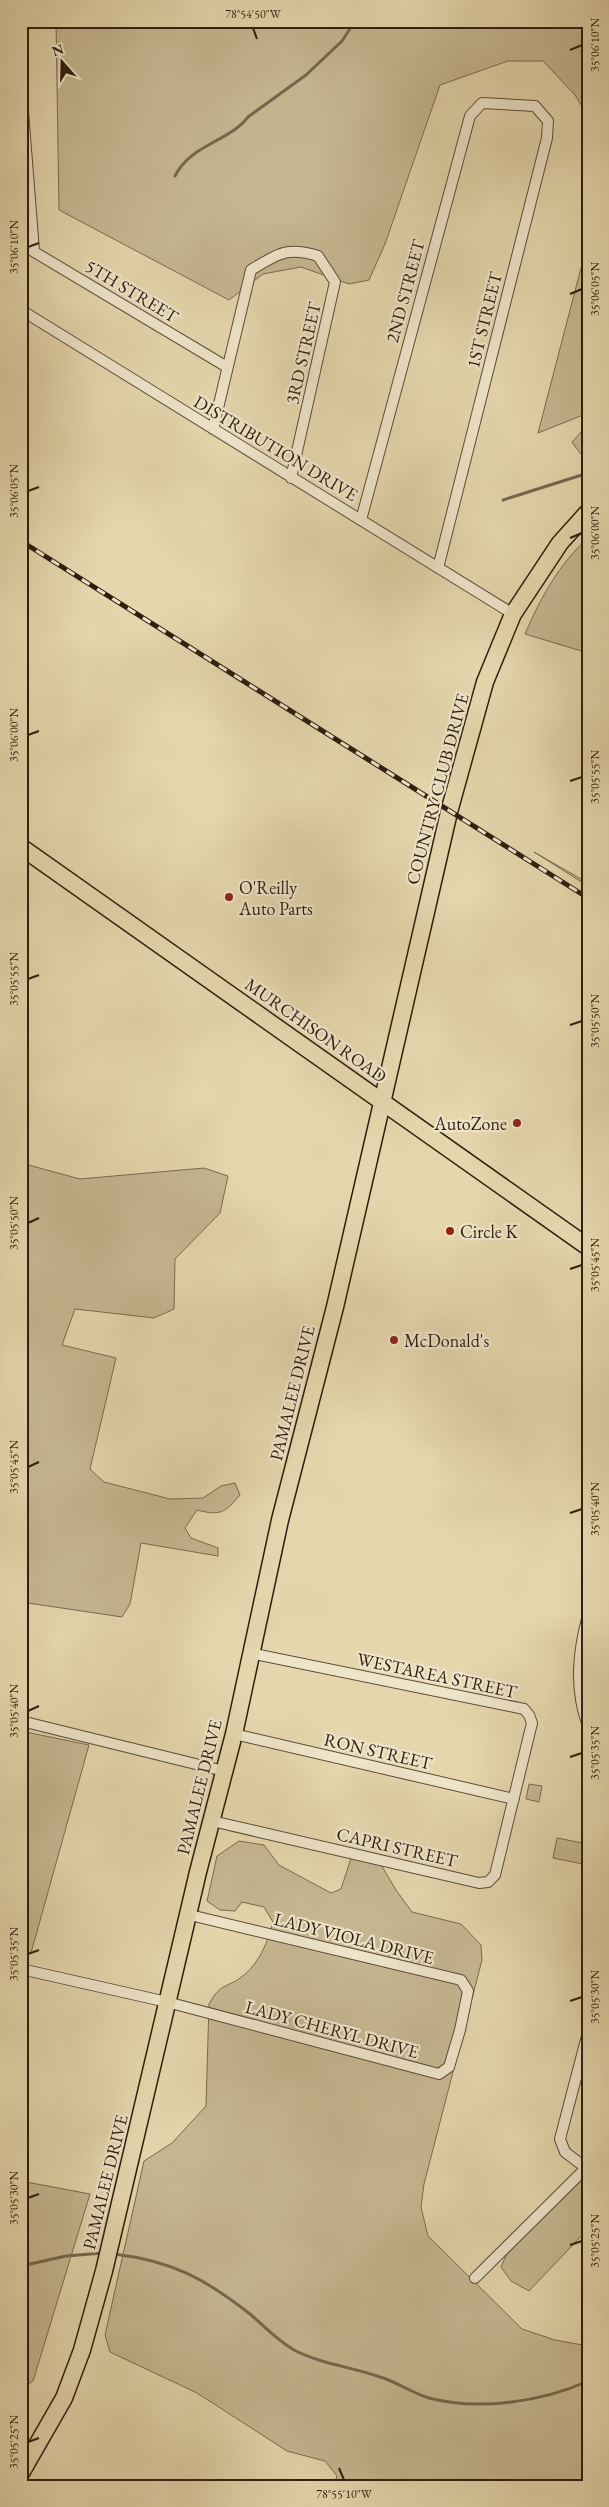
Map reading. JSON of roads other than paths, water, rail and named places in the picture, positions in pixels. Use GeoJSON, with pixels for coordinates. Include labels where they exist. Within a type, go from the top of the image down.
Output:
{"type":"FeatureCollection","features":[{"type":"Feature","properties":{"kind":"main road","name":"COUNTRY CLUB DRIVE"},"geometry":{"type":"LineString","coordinates":[[381,1100],[449,812],[485,682],[513,614],[560,543],[588,512]]}},
{"type":"Feature","properties":{"kind":"main road","name":"MURCHISON ROAD"},"geometry":{"type":"LineString","coordinates":[[21,848],[588,1247]]}},
{"type":"Feature","properties":{"kind":"main road","name":"PAMALEE DRIVE"},"geometry":{"type":"LineString","coordinates":[[21,2472],[64,2398],[82,2350],[109,2252],[167,2002],[234,1734],[280,1520],[332,1320],[381,1100]]}},
{"type":"Feature","properties":{"kind":"street"},"geometry":{"type":"LineString","coordinates":[[21,86],[23,133],[34,252]]}},
{"type":"Feature","properties":{"kind":"street","name":"2ND STREET"},"geometry":{"type":"LineString","coordinates":[[362,520],[470,116],[482,103],[512,105]]}},
{"type":"Feature","properties":{"kind":"street","name":"1ST STREET"},"geometry":{"type":"LineString","coordinates":[[438,568],[547,138],[548,121],[535,106],[512,105]]}},
{"type":"Feature","properties":{"kind":"street","name":"5TH STREET"},"geometry":{"type":"LineString","coordinates":[[21,244],[227,367]]}},
{"type":"Feature","properties":{"kind":"street","name":"3RD STREET"},"geometry":{"type":"LineString","coordinates":[[227,367],[251,270],[281,252],[301,250],[318,256],[335,282],[291,478]]}},
{"type":"Feature","properties":{"kind":"street","name":"DISTRIBUTION DRIVE"},"geometry":{"type":"LineString","coordinates":[[21,310],[513,614]]}},
{"type":"Feature","properties":{"kind":"street"},"geometry":{"type":"LineString","coordinates":[[213,429],[227,367]]}},
{"type":"Feature","properties":{"kind":"street"},"geometry":{"type":"LineString","coordinates":[[588,1615],[578,1664],[580,1698],[588,1726]]}},
{"type":"Feature","properties":{"kind":"street","name":"WESTAREA STREET"},"geometry":{"type":"LineString","coordinates":[[250,1653],[524,1709],[530,1715],[532,1723],[514,1799]]}},
{"type":"Feature","properties":{"kind":"street"},"geometry":{"type":"LineString","coordinates":[[21,1721],[224,1771]]}},
{"type":"Feature","properties":{"kind":"street","name":"RON STREET"},"geometry":{"type":"LineString","coordinates":[[234,1734],[514,1799]]}},
{"type":"Feature","properties":{"kind":"street","name":"CAPRI STREET"},"geometry":{"type":"LineString","coordinates":[[212,1821],[479,1883],[488,1882],[495,1875],[514,1799]]}},
{"type":"Feature","properties":{"kind":"street","name":"LADY VIOLA DRIVE"},"geometry":{"type":"LineString","coordinates":[[190,1914],[461,1980],[468,1991],[460,2030]]}},
{"type":"Feature","properties":{"kind":"street","name":"LADY CHERYL DRIVE"},"geometry":{"type":"LineString","coordinates":[[21,1969],[167,2002],[439,2074],[449,2067],[460,2030]]}},
{"type":"Feature","properties":{"kind":"street"},"geometry":{"type":"LineString","coordinates":[[475,2278],[587,2167],[565,2152],[560,2139],[588,2032]]}},
{"type":"Feature","properties":{"kind":"waterway"},"geometry":{"type":"LineString","coordinates":[[175,176],[190,157],[231,132],[248,117],[306,75],[342,41],[355,21]]}},
{"type":"Feature","properties":{"kind":"waterway"},"geometry":{"type":"LineString","coordinates":[[503,500],[588,473]]}},
{"type":"Feature","properties":{"kind":"waterway"},"geometry":{"type":"LineString","coordinates":[[21,1210],[26,1197]]}},
{"type":"Feature","properties":{"kind":"waterway"},"geometry":{"type":"LineString","coordinates":[[21,2266],[66,2256],[103,2253]]}},
{"type":"Feature","properties":{"kind":"waterway"},"geometry":{"type":"LineString","coordinates":[[114,2254],[153,2261],[202,2281],[218,2290],[250,2314],[277,2338],[304,2355],[386,2379],[429,2398],[468,2404],[510,2402],[551,2394],[588,2381]]}},
{"type":"Feature","properties":{"kind":"railway"},"geometry":{"type":"LineString","coordinates":[[21,541],[588,898]]}},
{"type":"Feature","properties":{"kind":"place","name":"O'Reilly Auto Parts"},"geometry":{"type":"Point","coordinates":[229,897]}},
{"type":"Feature","properties":{"kind":"place","name":"AutoZone"},"geometry":{"type":"Point","coordinates":[517,1123]}},
{"type":"Feature","properties":{"kind":"place","name":"Circle K"},"geometry":{"type":"Point","coordinates":[450,1231]}},
{"type":"Feature","properties":{"kind":"place","name":"McDonald's"},"geometry":{"type":"Point","coordinates":[394,1340]}}]}
